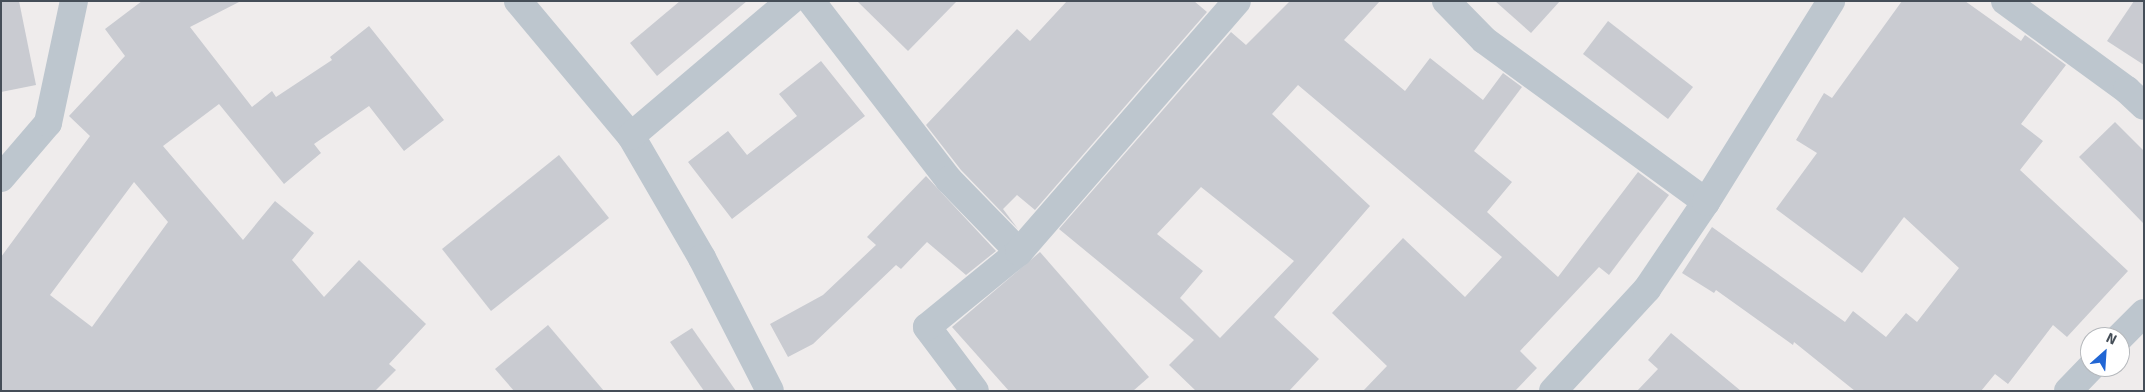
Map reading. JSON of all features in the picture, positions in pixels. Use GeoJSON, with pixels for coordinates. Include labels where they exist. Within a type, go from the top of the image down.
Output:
{"type":"FeatureCollection","features":[{"type":"Feature","properties":{"kind":"street"},"geometry":{"type":"LineString","coordinates":[[1,178],[48,123],[74,1]]}},
{"type":"Feature","properties":{"kind":"street"},"geometry":{"type":"LineString","coordinates":[[518,1],[631,136],[702,258],[770,391]]}},
{"type":"Feature","properties":{"kind":"street"},"geometry":{"type":"LineString","coordinates":[[631,136],[790,1]]}},
{"type":"Feature","properties":{"kind":"street"},"geometry":{"type":"LineString","coordinates":[[811,1],[949,180],[1019,252]]}},
{"type":"Feature","properties":{"kind":"street"},"geometry":{"type":"LineString","coordinates":[[975,391],[927,327],[1019,252],[1237,1]]}},
{"type":"Feature","properties":{"kind":"street"},"geometry":{"type":"LineString","coordinates":[[1446,1],[1484,40],[1706,202]]}},
{"type":"Feature","properties":{"kind":"street"},"geometry":{"type":"LineString","coordinates":[[1552,391],[1646,289],[1706,202],[1831,1]]}},
{"type":"Feature","properties":{"kind":"street"},"geometry":{"type":"LineString","coordinates":[[2005,1],[2127,90],[2144,106]]}},
{"type":"Feature","properties":{"kind":"street"},"geometry":{"type":"LineString","coordinates":[[2130,327],[2144,313]]}},
{"type":"Feature","properties":{"kind":"street"},"geometry":{"type":"LineString","coordinates":[[2068,391],[2081,377]]}},
{"type":"Feature","properties":{"kind":"building"},"geometry":{"type":"Polygon","coordinates":[[[1,1],[19,1],[36,85],[1,92],[1,1]]]}},
{"type":"Feature","properties":{"kind":"building"},"geometry":{"type":"Polygon","coordinates":[[[142,1],[241,1],[190,27],[252,107],[272,91],[276,97],[332,60],[330,57],[369,26],[444,120],[404,151],[369,106],[314,144],[321,153],[284,184],[219,104],[163,146],[243,240],[275,201],[314,233],[292,260],[324,297],[359,260],[426,324],[389,364],[396,370],[375,391],[1,391],[1,257],[90,136],[69,116],[125,56],[105,29],[142,1]],[[134,182],[50,295],[92,327],[168,222],[134,182]]]}},
{"type":"Feature","properties":{"kind":"building"},"geometry":{"type":"Polygon","coordinates":[[[680,1],[747,1],[657,76],[630,43],[680,1]]]}},
{"type":"Feature","properties":{"kind":"building"},"geometry":{"type":"Polygon","coordinates":[[[857,1],[957,1],[908,51],[857,1]]]}},
{"type":"Feature","properties":{"kind":"building"},"geometry":{"type":"Polygon","coordinates":[[[1067,1],[1194,1],[1207,12],[1035,210],[1017,195],[1003,209],[1018,229],[961,170],[926,125],[1017,29],[1030,41],[1067,1]]]}},
{"type":"Feature","properties":{"kind":"building"},"geometry":{"type":"Polygon","coordinates":[[[1290,1],[1380,1],[1344,40],[1405,91],[1430,58],[1483,100],[1503,73],[1522,87],[1474,151],[1512,182],[1487,212],[1558,277],[1638,172],[1669,195],[1609,275],[1599,267],[1520,351],[1537,368],[1515,391],[1363,391],[1387,366],[1332,313],[1403,238],[1465,297],[1502,257],[1298,85],[1272,114],[1370,206],[1274,317],[1319,359],[1289,391],[1196,391],[1169,365],[1194,340],[1059,229],[1231,32],[1246,45],[1290,1]],[[1201,187],[1157,234],[1203,271],[1180,298],[1220,338],[1294,261],[1201,187]]]}},
{"type":"Feature","properties":{"kind":"building"},"geometry":{"type":"Polygon","coordinates":[[[1495,1],[1560,1],[1531,33],[1495,1]]]}},
{"type":"Feature","properties":{"kind":"building"},"geometry":{"type":"Polygon","coordinates":[[[1902,1],[1965,1],[2021,41],[2025,35],[2066,65],[2021,124],[2043,141],[2020,170],[2128,271],[2067,337],[2053,325],[2008,384],[1995,374],[1981,391],[1855,391],[1794,342],[1793,345],[1716,290],[1714,293],[1682,273],[1712,227],[1845,322],[1853,311],[1886,337],[1906,313],[1917,322],[1959,268],[1904,217],[1862,273],[1776,209],[1817,153],[1796,140],[1824,93],[1832,98],[1902,1]]]}},
{"type":"Feature","properties":{"kind":"building"},"geometry":{"type":"Polygon","coordinates":[[[2134,1],[2144,1],[2144,65],[2107,41],[2134,1]]]}},
{"type":"Feature","properties":{"kind":"building"},"geometry":{"type":"Polygon","coordinates":[[[1608,21],[1693,87],[1668,119],[1583,54],[1608,21]]]}},
{"type":"Feature","properties":{"kind":"building"},"geometry":{"type":"Polygon","coordinates":[[[821,61],[865,116],[732,219],[688,162],[728,131],[747,155],[797,116],[779,94],[821,61]]]}},
{"type":"Feature","properties":{"kind":"building"},"geometry":{"type":"Polygon","coordinates":[[[2115,122],[2144,151],[2144,224],[2079,157],[2115,122]]]}},
{"type":"Feature","properties":{"kind":"building"},"geometry":{"type":"Polygon","coordinates":[[[559,155],[609,218],[491,311],[442,249],[559,155]]]}},
{"type":"Feature","properties":{"kind":"building"},"geometry":{"type":"Polygon","coordinates":[[[926,176],[996,251],[966,275],[927,242],[901,269],[896,265],[813,344],[788,357],[770,324],[823,295],[876,245],[867,237],[926,176]]]}},
{"type":"Feature","properties":{"kind":"building"},"geometry":{"type":"Polygon","coordinates":[[[1040,252],[1149,377],[1133,391],[1009,391],[952,327],[1040,252]]]}},
{"type":"Feature","properties":{"kind":"building"},"geometry":{"type":"Polygon","coordinates":[[[548,325],[604,391],[514,391],[495,369],[548,325]]]}},
{"type":"Feature","properties":{"kind":"building"},"geometry":{"type":"Polygon","coordinates":[[[692,328],[736,391],[704,391],[670,342],[692,328]]]}},
{"type":"Feature","properties":{"kind":"building"},"geometry":{"type":"Polygon","coordinates":[[[1671,333],[1741,391],[1637,391],[1658,369],[1648,360],[1671,333]]]}}]}
